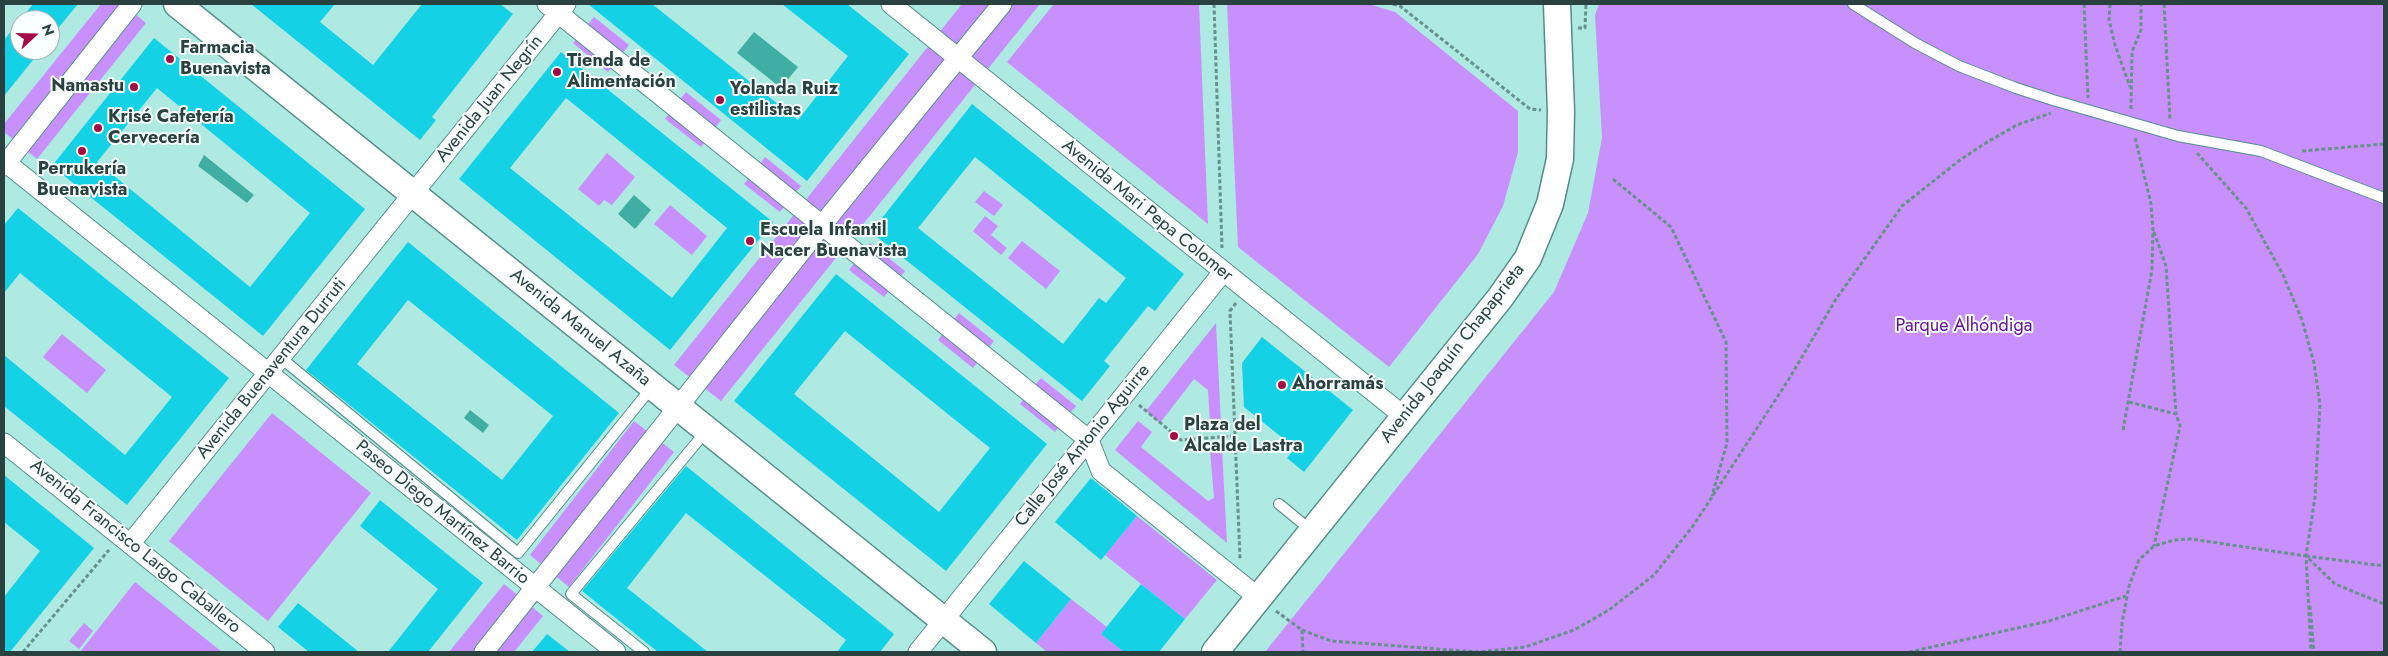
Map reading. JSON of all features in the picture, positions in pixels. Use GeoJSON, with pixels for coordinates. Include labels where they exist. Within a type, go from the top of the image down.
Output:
{"type":"FeatureCollection","features":[{"type":"Feature","properties":{"kind":"street"},"geometry":{"type":"LineString","coordinates":[[5,164],[132,4]]}},
{"type":"Feature","properties":{"kind":"street","name":"Avenida Manuel Azaña"},"geometry":{"type":"LineString","coordinates":[[177,4],[983,652]]}},
{"type":"Feature","properties":{"kind":"street","name":"Avenida Mari Pepa Colomer"},"geometry":{"type":"LineString","coordinates":[[891,4],[1246,291],[1405,416]]}},
{"type":"Feature","properties":{"kind":"street"},"geometry":{"type":"LineString","coordinates":[[484,652],[823,224],[1002,4]]}},
{"type":"Feature","properties":{"kind":"street","name":"Avenida Joaquín Chapaprieta"},"geometry":{"type":"LineString","coordinates":[[1215,652],[1250,591],[1312,531],[1500,298],[1528,258],[1550,204],[1560,160],[1561,111],[1557,4]]}},
{"type":"Feature","properties":{"kind":"street"},"geometry":{"type":"LineString","coordinates":[[558,7],[1089,440],[1100,471],[1250,591]]}},
{"type":"Feature","properties":{"kind":"street","name":"Avenida Juan Negrín"},"geometry":{"type":"LineString","coordinates":[[413,194],[558,7]]}},
{"type":"Feature","properties":{"kind":"street","name":"Paseo Diego Martínez Barrio"},"geometry":{"type":"LineString","coordinates":[[5,164],[616,652]]}},
{"type":"Feature","properties":{"kind":"street","name":"Avenida Buenaventura Durruti"},"geometry":{"type":"LineString","coordinates":[[130,544],[413,194]]}},
{"type":"Feature","properties":{"kind":"street","name":"Calle José Antonio Aguirre"},"geometry":{"type":"LineString","coordinates":[[918,652],[1223,272]]}},
{"type":"Feature","properties":{"kind":"street","name":"Avenida Francisco Largo Caballero"},"geometry":{"type":"LineString","coordinates":[[4,442],[266,652]]}},
{"type":"Feature","properties":{"kind":"lane"},"geometry":{"type":"LineString","coordinates":[[1853,4],[1915,43],[1959,66],[2069,105],[2131,123],[2174,134],[2261,151],[2384,198]]}},
{"type":"Feature","properties":{"kind":"lane"},"geometry":{"type":"LineString","coordinates":[[281,358],[518,553],[653,386]]}},
{"type":"Feature","properties":{"kind":"lane"},"geometry":{"type":"LineString","coordinates":[[644,652],[571,594],[707,430]]}},
{"type":"Feature","properties":{"kind":"lane"},"geometry":{"type":"LineString","coordinates":[[1279,504],[1312,531]]}},
{"type":"Feature","properties":{"kind":"path"},"geometry":{"type":"LineString","coordinates":[[1214,4],[1223,272]]}},
{"type":"Feature","properties":{"kind":"path"},"geometry":{"type":"LineString","coordinates":[[1393,4],[1400,6],[1530,109],[1561,111]]}},
{"type":"Feature","properties":{"kind":"path"},"geometry":{"type":"LineString","coordinates":[[2084,4],[2089,111]]}},
{"type":"Feature","properties":{"kind":"path"},"geometry":{"type":"LineString","coordinates":[[2110,4],[2109,20],[2115,45],[2131,90]]}},
{"type":"Feature","properties":{"kind":"path"},"geometry":{"type":"LineString","coordinates":[[2123,430],[2152,270],[2153,230],[2151,204],[2131,123],[2132,52],[2141,30],[2141,4]]}},
{"type":"Feature","properties":{"kind":"path"},"geometry":{"type":"LineString","coordinates":[[2164,4],[2174,134],[2200,157],[2246,208],[2283,274],[2302,320],[2314,363],[2320,405],[2315,497],[2306,556],[2312,652]]}},
{"type":"Feature","properties":{"kind":"path"},"geometry":{"type":"LineString","coordinates":[[1246,291],[1230,311],[1235,436],[1250,591],[1302,630],[1332,641],[1478,652],[1525,647],[1574,630],[1609,610],[1654,575],[1712,499],[1789,379],[1836,298],[1902,206],[1960,160],[1984,144],[2017,125],[2069,105]]}},
{"type":"Feature","properties":{"kind":"path"},"geometry":{"type":"LineString","coordinates":[[2300,151],[2384,144]]}},
{"type":"Feature","properties":{"kind":"path"},"geometry":{"type":"LineString","coordinates":[[1613,179],[1672,227],[1726,342],[1726,443],[1712,499]]}},
{"type":"Feature","properties":{"kind":"path"},"geometry":{"type":"LineString","coordinates":[[2153,230],[2166,266],[2176,414],[2180,426],[2154,546]]}},
{"type":"Feature","properties":{"kind":"path"},"geometry":{"type":"LineString","coordinates":[[1125,394],[1181,440],[1235,436]]}},
{"type":"Feature","properties":{"kind":"path"},"geometry":{"type":"LineString","coordinates":[[2129,402],[2176,414]]}},
{"type":"Feature","properties":{"kind":"path"},"geometry":{"type":"LineString","coordinates":[[23,652],[112,547],[98,536],[107,525]]}},
{"type":"Feature","properties":{"kind":"path"},"geometry":{"type":"LineString","coordinates":[[2120,652],[2122,623],[2127,596],[2139,560],[2154,546],[2174,540],[2191,539],[2384,566]]}},
{"type":"Feature","properties":{"kind":"path"},"geometry":{"type":"LineString","coordinates":[[2306,556],[2335,584],[2384,604]]}},
{"type":"Feature","properties":{"kind":"path"},"geometry":{"type":"LineString","coordinates":[[1909,652],[2049,621],[2127,596]]}},
{"type":"Feature","properties":{"kind":"path"},"geometry":{"type":"LineString","coordinates":[[1302,630],[1303,652]]}},
{"type":"Feature","properties":{"kind":"green space"},"geometry":{"type":"Polygon","coordinates":[[[101,4],[123,4],[146,23],[37,159],[4,132],[4,124],[56,60],[60,60],[60,55],[101,4]]]}},
{"type":"Feature","properties":{"kind":"green space"},"geometry":{"type":"Polygon","coordinates":[[[962,4],[1040,4],[721,401],[674,365],[962,4]]]}},
{"type":"Feature","properties":{"kind":"green space"},"geometry":{"type":"Polygon","coordinates":[[[1054,4],[1199,4],[1208,224],[1007,62],[1054,4]]]}},
{"type":"Feature","properties":{"kind":"green space"},"geometry":{"type":"Polygon","coordinates":[[[1227,4],[1369,4],[1395,12],[1518,111],[1518,152],[1503,206],[1478,254],[1389,367],[1238,247],[1227,4]]]}},
{"type":"Feature","properties":{"kind":"green space","name":"Parque Alhóndiga"},"geometry":{"type":"Polygon","coordinates":[[[1599,4],[2384,4],[2384,652],[1265,652],[1554,292],[1588,213],[1602,138],[1595,15],[1599,4]]]}},
{"type":"Feature","properties":{"kind":"green space"},"geometry":{"type":"Polygon","coordinates":[[[594,17],[629,45],[608,72],[573,43],[594,17]]]}},
{"type":"Feature","properties":{"kind":"green space"},"geometry":{"type":"Polygon","coordinates":[[[686,92],[721,120],[701,147],[665,119],[686,92]]]}},
{"type":"Feature","properties":{"kind":"green space"},"geometry":{"type":"Polygon","coordinates":[[[607,153],[635,177],[612,205],[604,200],[599,206],[578,189],[607,153]]]}},
{"type":"Feature","properties":{"kind":"green space"},"geometry":{"type":"Polygon","coordinates":[[[765,157],[801,186],[780,212],[744,184],[765,157]]]}},
{"type":"Feature","properties":{"kind":"green space"},"geometry":{"type":"Polygon","coordinates":[[[984,191],[1003,205],[994,216],[975,202],[984,191]]]}},
{"type":"Feature","properties":{"kind":"green space"},"geometry":{"type":"Polygon","coordinates":[[[670,205],[707,236],[692,255],[654,224],[670,205]]]}},
{"type":"Feature","properties":{"kind":"green space"},"geometry":{"type":"Polygon","coordinates":[[[985,216],[998,226],[991,235],[1007,248],[1001,255],[973,231],[985,216]]]}},
{"type":"Feature","properties":{"kind":"green space"},"geometry":{"type":"Polygon","coordinates":[[[1022,241],[1060,271],[1046,289],[1008,258],[1022,241]]]}},
{"type":"Feature","properties":{"kind":"green space"},"geometry":{"type":"Polygon","coordinates":[[[870,243],[905,271],[884,297],[849,270],[870,243]]]}},
{"type":"Feature","properties":{"kind":"green space"},"geometry":{"type":"Polygon","coordinates":[[[959,313],[994,341],[973,368],[938,340],[959,313]]]}},
{"type":"Feature","properties":{"kind":"green space"},"geometry":{"type":"Polygon","coordinates":[[[1216,323],[1221,424],[1210,424],[1208,390],[1194,379],[1160,423],[1146,411],[1216,323]]]}},
{"type":"Feature","properties":{"kind":"green space"},"geometry":{"type":"Polygon","coordinates":[[[62,334],[106,370],[87,393],[43,357],[62,334]]]}},
{"type":"Feature","properties":{"kind":"green space"},"geometry":{"type":"Polygon","coordinates":[[[1041,378],[1076,406],[1055,432],[1020,404],[1041,378]]]}},
{"type":"Feature","properties":{"kind":"green space"},"geometry":{"type":"Polygon","coordinates":[[[272,413],[371,493],[268,621],[169,541],[272,413]]]}},
{"type":"Feature","properties":{"kind":"green space"},"geometry":{"type":"Polygon","coordinates":[[[634,421],[674,452],[569,587],[530,555],[634,421]]]}},
{"type":"Feature","properties":{"kind":"green space"},"geometry":{"type":"Polygon","coordinates":[[[1138,421],[1152,432],[1141,447],[1208,501],[1214,498],[1210,450],[1222,449],[1227,543],[1115,450],[1138,421]]]}},
{"type":"Feature","properties":{"kind":"green space"},"geometry":{"type":"Polygon","coordinates":[[[1137,516],[1217,580],[1185,619],[1105,555],[1137,516]]]}},
{"type":"Feature","properties":{"kind":"green space"},"geometry":{"type":"Polygon","coordinates":[[[135,582],[222,652],[80,652],[135,582]]]}},
{"type":"Feature","properties":{"kind":"green space"},"geometry":{"type":"Polygon","coordinates":[[[504,584],[543,616],[514,652],[449,652],[504,584]]]}},
{"type":"Feature","properties":{"kind":"green space"},"geometry":{"type":"Polygon","coordinates":[[[1071,599],[1107,627],[1101,634],[1124,652],[1047,652],[1036,643],[1071,599]]]}},
{"type":"Feature","properties":{"kind":"green space"},"geometry":{"type":"Polygon","coordinates":[[[84,623],[93,631],[79,649],[69,641],[84,623]]]}},
{"type":"Feature","properties":{"kind":"water"},"geometry":{"type":"Polygon","coordinates":[[[754,32],[798,67],[781,88],[737,53],[754,32]]]}},
{"type":"Feature","properties":{"kind":"water"},"geometry":{"type":"Polygon","coordinates":[[[204,155],[254,195],[247,203],[198,166],[204,155]]]}},
{"type":"Feature","properties":{"kind":"water"},"geometry":{"type":"Polygon","coordinates":[[[634,195],[651,210],[635,229],[618,214],[634,195]]]}},
{"type":"Feature","properties":{"kind":"water"},"geometry":{"type":"Polygon","coordinates":[[[470,410],[489,425],[483,433],[464,418],[470,410]]]}},
{"type":"Feature","properties":{"kind":"building"},"geometry":{"type":"Polygon","coordinates":[[[33,4],[78,4],[60,26],[60,10],[28,10],[33,4]]]}},
{"type":"Feature","properties":{"kind":"building"},"geometry":{"type":"Polygon","coordinates":[[[251,4],[335,4],[320,22],[373,65],[422,4],[500,4],[513,14],[432,117],[436,120],[420,140],[251,4]]]}},
{"type":"Feature","properties":{"kind":"building"},"geometry":{"type":"Polygon","coordinates":[[[588,4],[652,4],[798,120],[848,56],[782,4],[847,4],[909,54],[807,181],[588,4]]]}},
{"type":"Feature","properties":{"kind":"building"},"geometry":{"type":"Polygon","coordinates":[[[10,32],[10,60],[33,60],[4,96],[4,40],[10,32]]]}},
{"type":"Feature","properties":{"kind":"building"},"geometry":{"type":"Polygon","coordinates":[[[154,38],[365,209],[263,336],[52,166],[154,38]],[[157,88],[97,162],[250,287],[310,213],[157,88]]]}},
{"type":"Feature","properties":{"kind":"building"},"geometry":{"type":"Polygon","coordinates":[[[561,52],[773,222],[670,350],[459,179],[561,52]],[[566,98],[510,168],[672,298],[727,228],[566,98]]]}},
{"type":"Feature","properties":{"kind":"building"},"geometry":{"type":"Polygon","coordinates":[[[972,104],[1184,274],[1155,311],[1148,306],[1104,361],[1110,366],[1082,401],[871,232],[972,104]],[[975,157],[918,228],[1063,344],[1099,298],[1106,303],[1126,278],[975,157]]]}},
{"type":"Feature","properties":{"kind":"building"},"geometry":{"type":"Polygon","coordinates":[[[18,208],[229,378],[127,505],[4,406],[4,355],[125,455],[172,397],[20,273],[4,293],[4,225],[18,208]]]}},
{"type":"Feature","properties":{"kind":"building"},"geometry":{"type":"Polygon","coordinates":[[[408,242],[619,413],[517,540],[306,370],[408,242]],[[408,300],[357,364],[502,480],[553,416],[408,300]]]}},
{"type":"Feature","properties":{"kind":"building"},"geometry":{"type":"Polygon","coordinates":[[[836,274],[1047,444],[946,571],[734,401],[836,274]],[[845,331],[794,394],[939,512],[990,448],[845,331]]]}},
{"type":"Feature","properties":{"kind":"building","name":"Ahorramás"},"geometry":{"type":"Polygon","coordinates":[[[1262,337],[1353,410],[1304,472],[1287,458],[1295,448],[1244,407],[1242,363],[1262,337]]]}},
{"type":"Feature","properties":{"kind":"building"},"geometry":{"type":"Polygon","coordinates":[[[686,466],[894,634],[880,652],[837,652],[846,640],[686,513],[627,588],[708,652],[658,652],[582,591],[686,466]]]}},
{"type":"Feature","properties":{"kind":"building"},"geometry":{"type":"Polygon","coordinates":[[[4,475],[94,548],[10,652],[4,652],[4,597],[40,551],[4,522],[4,475]]]}},
{"type":"Feature","properties":{"kind":"building"},"geometry":{"type":"Polygon","coordinates":[[[1091,478],[1137,516],[1101,560],[1055,522],[1091,478]]]}},
{"type":"Feature","properties":{"kind":"building"},"geometry":{"type":"Polygon","coordinates":[[[380,500],[483,583],[428,652],[388,652],[438,589],[360,526],[380,500]]]}},
{"type":"Feature","properties":{"kind":"building"},"geometry":{"type":"Polygon","coordinates":[[[1024,561],[1071,599],[1036,643],[989,604],[1024,561]]]}},
{"type":"Feature","properties":{"kind":"building"},"geometry":{"type":"Polygon","coordinates":[[[1141,584],[1185,619],[1159,652],[1124,652],[1101,634],[1141,584]]]}},
{"type":"Feature","properties":{"kind":"building"},"geometry":{"type":"Polygon","coordinates":[[[298,603],[359,652],[309,652],[278,627],[298,603]]]}},
{"type":"Feature","properties":{"kind":"building"},"geometry":{"type":"Polygon","coordinates":[[[547,634],[570,652],[532,652],[547,634]]]}},
{"type":"Feature","properties":{"kind":"place","name":"Farmacia Buenavista"},"geometry":{"type":"Point","coordinates":[170,59]}},
{"type":"Feature","properties":{"kind":"place","name":"Tienda de Alimentación"},"geometry":{"type":"Point","coordinates":[557,72]}},
{"type":"Feature","properties":{"kind":"place","name":"Namastu"},"geometry":{"type":"Point","coordinates":[134,87]}},
{"type":"Feature","properties":{"kind":"place","name":"Yolanda Ruiz estilistas"},"geometry":{"type":"Point","coordinates":[720,100]}},
{"type":"Feature","properties":{"kind":"place","name":"Krisé Cafetería Cervecería"},"geometry":{"type":"Point","coordinates":[98,128]}},
{"type":"Feature","properties":{"kind":"place","name":"Perrukería Buenavista"},"geometry":{"type":"Point","coordinates":[82,151]}},
{"type":"Feature","properties":{"kind":"place","name":"Escuela Infantil Nacer Buenavista"},"geometry":{"type":"Point","coordinates":[750,241]}},
{"type":"Feature","properties":{"kind":"place","name":"Ahorramás"},"geometry":{"type":"Point","coordinates":[1282,385]}},
{"type":"Feature","properties":{"kind":"place","name":"Plaza del Alcalde Lastra"},"geometry":{"type":"Point","coordinates":[1174,436]}}]}
